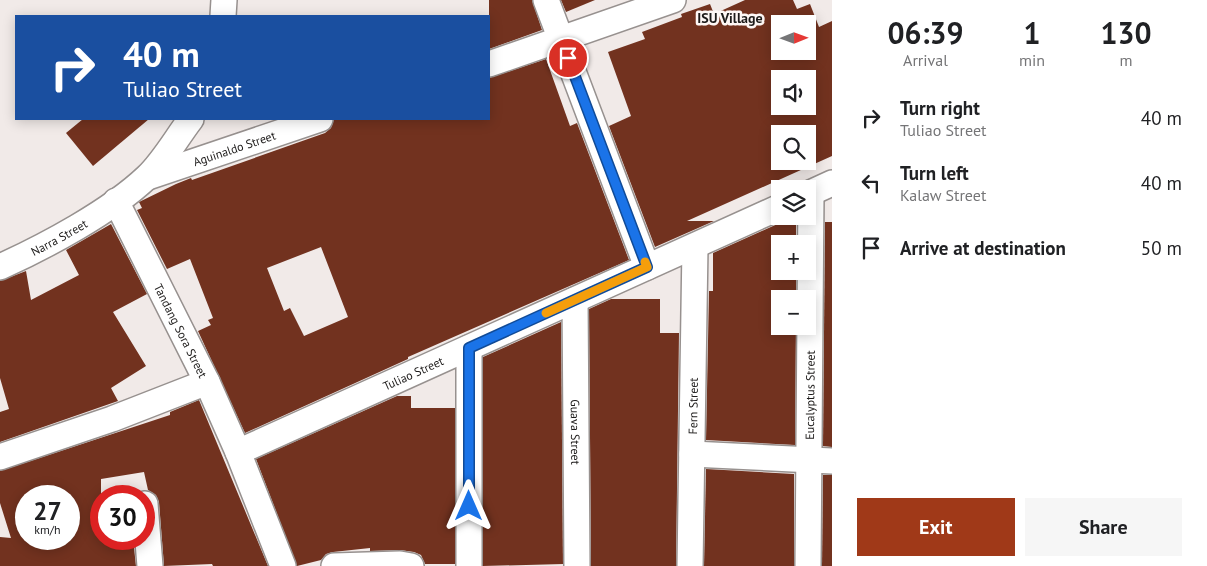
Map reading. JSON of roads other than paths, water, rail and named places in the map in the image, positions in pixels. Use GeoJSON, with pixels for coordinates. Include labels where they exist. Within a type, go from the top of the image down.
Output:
{"type":"FeatureCollection","features":[{"type":"Feature","properties":{"kind":"street"},"geometry":{"type":"LineString","coordinates":[[222,15],[224,0]]}},
{"type":"Feature","properties":{"kind":"street"},"geometry":{"type":"LineString","coordinates":[[546,0],[647,267]]}},
{"type":"Feature","properties":{"kind":"street"},"geometry":{"type":"LineString","coordinates":[[490,64],[673,0]]}},
{"type":"Feature","properties":{"kind":"street"},"geometry":{"type":"LineString","coordinates":[[116,201],[148,176],[190,120]]}},
{"type":"Feature","properties":{"kind":"street","name":"Aguinaldo Street"},"geometry":{"type":"LineString","coordinates":[[148,176],[317,120]]}},
{"type":"Feature","properties":{"kind":"street","name":"Eucalyptus Street"},"geometry":{"type":"LineString","coordinates":[[808,566],[820,461],[817,190]]}},
{"type":"Feature","properties":{"kind":"street","name":"Narra Street"},"geometry":{"type":"LineString","coordinates":[[0,267],[42,248],[116,201]]}},
{"type":"Feature","properties":{"kind":"street","name":"Tandang Sora Street"},"geometry":{"type":"LineString","coordinates":[[116,201],[207,382],[238,452],[282,566]]}},
{"type":"Feature","properties":{"kind":"street","name":"Tuliao Street"},"geometry":{"type":"LineString","coordinates":[[238,452],[771,211]]}},
{"type":"Feature","properties":{"kind":"street","name":"Fern Street"},"geometry":{"type":"LineString","coordinates":[[690,566],[695,246]]}},
{"type":"Feature","properties":{"kind":"street","name":"Guava Street"},"geometry":{"type":"LineString","coordinates":[[575,300],[577,566]]}},
{"type":"Feature","properties":{"kind":"street"},"geometry":{"type":"LineString","coordinates":[[469,348],[469,566]]}},
{"type":"Feature","properties":{"kind":"street"},"geometry":{"type":"LineString","coordinates":[[0,457],[104,422],[207,382]]}},
{"type":"Feature","properties":{"kind":"street"},"geometry":{"type":"LineString","coordinates":[[692,454],[820,461]]}},
{"type":"Feature","properties":{"kind":"street"},"geometry":{"type":"LineString","coordinates":[[148,550],[150,566]]}},
{"type":"Feature","properties":{"kind":"street"},"geometry":{"type":"LineString","coordinates":[[334,566],[400,564],[411,566]]}},
{"type":"Feature","properties":{"kind":"district","name":"ISU Village"},"geometry":{"type":"Point","coordinates":[730,18]}}]}
